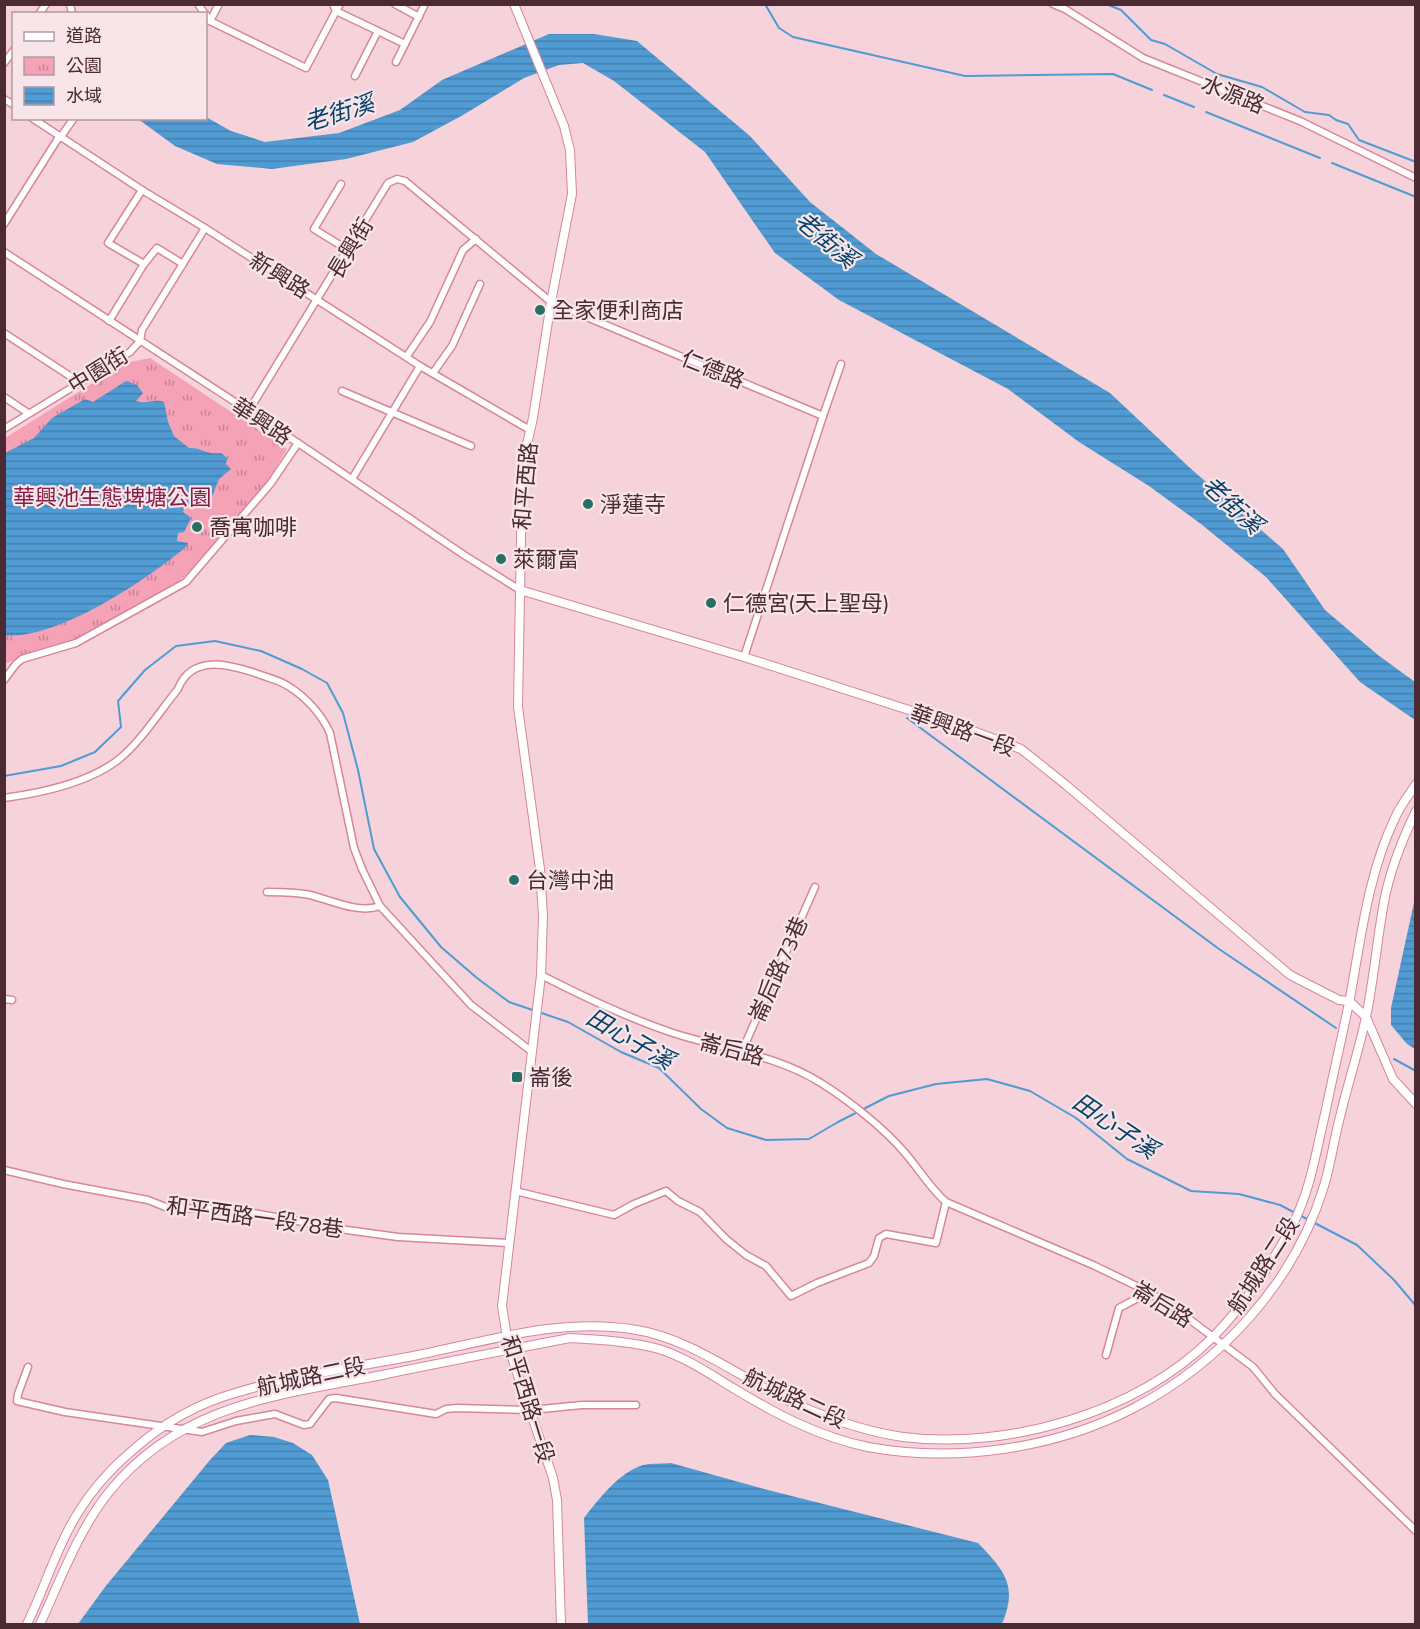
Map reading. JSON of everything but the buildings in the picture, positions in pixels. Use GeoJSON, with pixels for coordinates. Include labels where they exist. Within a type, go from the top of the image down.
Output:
{"type":"FeatureCollection","features":[{"type":"Feature","properties":{"kind":"street"},"geometry":{"type":"LineString","coordinates":[[210,21],[219,4]]}},
{"type":"Feature","properties":{"kind":"street"},"geometry":{"type":"LineString","coordinates":[[395,4],[419,17]]}},
{"type":"Feature","properties":{"kind":"street"},"geometry":{"type":"LineString","coordinates":[[396,62],[426,4]]}},
{"type":"Feature","properties":{"kind":"street","name":"和平西路"},"geometry":{"type":"LineString","coordinates":[[514,4],[564,126],[570,150],[572,194],[551,302],[522,479],[518,707],[540,869],[543,916],[541,975],[534,1030]]}},
{"type":"Feature","properties":{"kind":"street","name":"水源路"},"geometry":{"type":"LineString","coordinates":[[1053,4],[1143,58],[1300,121],[1416,178]]}},
{"type":"Feature","properties":{"kind":"street"},"geometry":{"type":"LineString","coordinates":[[207,17],[210,21],[306,68],[336,7],[378,32],[405,44]]}},
{"type":"Feature","properties":{"kind":"street"},"geometry":{"type":"LineString","coordinates":[[355,76],[378,32]]}},
{"type":"Feature","properties":{"kind":"street","name":"新興路"},"geometry":{"type":"LineString","coordinates":[[35,120],[420,366],[530,430]]}},
{"type":"Feature","properties":{"kind":"street"},"geometry":{"type":"LineString","coordinates":[[4,224],[73,120]]}},
{"type":"Feature","properties":{"kind":"street","name":"仁德路"},"geometry":{"type":"LineString","coordinates":[[397,179],[405,181],[551,302],[822,416]]}},
{"type":"Feature","properties":{"kind":"street","name":"長興街"},"geometry":{"type":"LineString","coordinates":[[248,412],[319,300],[388,183],[397,179]]}},
{"type":"Feature","properties":{"kind":"street"},"geometry":{"type":"LineString","coordinates":[[340,184],[314,229],[348,250]]}},
{"type":"Feature","properties":{"kind":"street"},"geometry":{"type":"LineString","coordinates":[[142,190],[108,243],[144,264]]}},
{"type":"Feature","properties":{"kind":"street","name":"中園街"},"geometry":{"type":"LineString","coordinates":[[4,429],[130,352],[140,341],[142,330],[206,228]]}},
{"type":"Feature","properties":{"kind":"street"},"geometry":{"type":"LineString","coordinates":[[407,356],[430,322],[463,250],[476,239]]}},
{"type":"Feature","properties":{"kind":"street"},"geometry":{"type":"LineString","coordinates":[[109,321],[144,264],[157,248],[183,264]]}},
{"type":"Feature","properties":{"kind":"street","name":"華興路"},"geometry":{"type":"LineString","coordinates":[[4,252],[520,590]]}},
{"type":"Feature","properties":{"kind":"street"},"geometry":{"type":"LineString","coordinates":[[433,373],[452,346],[480,284]]}},
{"type":"Feature","properties":{"kind":"street"},"geometry":{"type":"LineString","coordinates":[[4,333],[79,382]]}},
{"type":"Feature","properties":{"kind":"street"},"geometry":{"type":"LineString","coordinates":[[744,657],[841,364]]}},
{"type":"Feature","properties":{"kind":"street"},"geometry":{"type":"LineString","coordinates":[[352,479],[420,366]]}},
{"type":"Feature","properties":{"kind":"street"},"geometry":{"type":"LineString","coordinates":[[342,391],[471,446]]}},
{"type":"Feature","properties":{"kind":"street"},"geometry":{"type":"LineString","coordinates":[[4,397],[28,413]]}},
{"type":"Feature","properties":{"kind":"street"},"geometry":{"type":"LineString","coordinates":[[4,680],[22,659],[76,643],[186,582],[272,483],[298,443]]}},
{"type":"Feature","properties":{"kind":"street","name":"華興路一段"},"geometry":{"type":"LineString","coordinates":[[520,590],[744,657],[965,728],[1021,749],[1066,784],[1290,975],[1339,1000],[1349,1001],[1366,1017]]}},
{"type":"Feature","properties":{"kind":"street"},"geometry":{"type":"LineString","coordinates":[[4,798],[67,785],[118,760],[193,670],[207,665],[224,664],[290,687],[325,721],[330,734],[354,848],[380,906],[471,1005],[531,1051]]}},
{"type":"Feature","properties":{"kind":"street","name":"航城路二段"},"geometry":{"type":"LineString","coordinates":[[27,1624],[63,1540],[83,1505],[109,1472],[130,1451],[161,1426],[192,1410],[232,1394],[284,1380],[562,1326],[630,1329],[662,1336],[686,1345],[819,1414],[875,1432],[942,1439],[1004,1436],[1048,1426],[1113,1405],[1157,1381],[1214,1336],[1250,1293],[1293,1225],[1308,1188],[1373,879],[1395,816],[1416,784]]}},
{"type":"Feature","properties":{"kind":"street","name":"航城路二段"},"geometry":{"type":"LineString","coordinates":[[40,1624],[87,1522],[110,1491],[137,1463],[171,1435],[183,1429],[238,1405],[285,1394],[570,1338],[610,1341],[660,1349],[696,1366],[786,1419],[824,1434],[868,1447],[918,1452],[977,1453],[1029,1445],[1113,1419],[1150,1400],[1184,1378],[1225,1345],[1259,1306],[1293,1260],[1308,1228],[1321,1195],[1366,1017],[1385,900],[1395,859],[1416,811]]}},
{"type":"Feature","properties":{"kind":"street","name":"崙后路73巷"},"geometry":{"type":"LineString","coordinates":[[741,1051],[815,887]]}},
{"type":"Feature","properties":{"kind":"street"},"geometry":{"type":"LineString","coordinates":[[267,892],[295,892],[341,904],[372,909],[380,906]]}},
{"type":"Feature","properties":{"kind":"street","name":"崙后路"},"geometry":{"type":"LineString","coordinates":[[541,975],[579,994],[668,1031],[778,1062],[822,1084],[880,1127],[904,1152],[935,1193],[946,1202],[1093,1265],[1149,1292],[1214,1336],[1253,1367],[1275,1394],[1416,1531]]}},
{"type":"Feature","properties":{"kind":"street"},"geometry":{"type":"LineString","coordinates":[[1366,1017],[1393,1079],[1416,1104]]}},
{"type":"Feature","properties":{"kind":"street","name":"和平西路一段"},"geometry":{"type":"LineString","coordinates":[[534,1030],[502,1306],[509,1349],[553,1478],[557,1500],[561,1624]]}},
{"type":"Feature","properties":{"kind":"street","name":"和平西路一段78巷"},"geometry":{"type":"LineString","coordinates":[[4,1170],[148,1200],[168,1208],[231,1209],[398,1237],[508,1243]]}},
{"type":"Feature","properties":{"kind":"street"},"geometry":{"type":"LineString","coordinates":[[515,1191],[614,1215],[666,1191],[678,1201],[700,1212],[726,1239],[746,1255],[766,1266],[791,1296],[817,1283],[869,1263],[874,1256],[879,1238],[886,1234],[936,1244],[946,1202]]}},
{"type":"Feature","properties":{"kind":"street"},"geometry":{"type":"LineString","coordinates":[[1106,1355],[1119,1308],[1149,1292]]}},
{"type":"Feature","properties":{"kind":"street"},"geometry":{"type":"LineString","coordinates":[[28,1367],[17,1401],[65,1412],[202,1432],[236,1421],[275,1414],[304,1425],[310,1424],[329,1400],[336,1398],[436,1414],[457,1407],[530,1410],[636,1405]]}},
{"type":"Feature","properties":{"kind":"green space","name":"華興池生態埤塘公園"},"geometry":{"type":"Polygon","coordinates":[[[150,358],[287,449],[266,484],[192,569],[175,585],[77,640],[26,655],[5,664],[5,438],[125,363],[150,358]]]}},
{"type":"Feature","properties":{"kind":"water","name":"老街溪"},"geometry":{"type":"Polygon","coordinates":[[[549,34],[594,34],[637,41],[750,136],[810,202],[876,254],[1110,393],[1190,468],[1283,549],[1325,610],[1378,655],[1415,682],[1415,720],[1360,682],[1266,577],[1201,524],[1149,486],[1079,442],[1008,389],[839,300],[775,253],[705,152],[614,81],[583,63],[559,65],[524,78],[413,142],[346,159],[272,169],[217,164],[175,146],[139,120],[207,120],[207,118],[231,131],[265,142],[339,133],[400,110],[442,80],[549,34]]]}},
{"type":"Feature","properties":{"kind":"water","name":"華興池生態埤塘公園"},"geometry":{"type":"Polygon","coordinates":[[[126,381],[137,385],[143,393],[136,401],[164,402],[168,422],[174,436],[189,448],[221,453],[227,458],[226,464],[231,469],[219,479],[211,499],[202,506],[186,503],[183,512],[191,518],[184,532],[178,533],[177,541],[188,543],[170,560],[126,590],[75,618],[26,634],[5,635],[5,453],[34,438],[52,418],[85,399],[93,402],[126,381]]]}},
{"type":"Feature","properties":{"kind":"water"},"geometry":{"type":"Polygon","coordinates":[[[1415,898],[1415,1049],[1407,1044],[1391,1025],[1391,1008],[1415,898]]]}},
{"type":"Feature","properties":{"kind":"water"},"geometry":{"type":"Polygon","coordinates":[[[250,1435],[274,1437],[293,1443],[312,1455],[328,1480],[360,1624],[78,1624],[105,1587],[210,1460],[226,1443],[250,1435]]]}},
{"type":"Feature","properties":{"kind":"water"},"geometry":{"type":"Polygon","coordinates":[[[671,1463],[978,1543],[1002,1571],[1009,1589],[1007,1611],[1002,1624],[588,1624],[584,1518],[610,1487],[625,1474],[643,1465],[671,1463]]]}},
{"type":"Feature","properties":{"kind":"waterway"},"geometry":{"type":"LineString","coordinates":[[765,4],[779,28],[793,37],[965,76],[1113,74],[1152,90]]}},
{"type":"Feature","properties":{"kind":"waterway"},"geometry":{"type":"LineString","coordinates":[[1106,4],[1121,10],[1151,40],[1165,44],[1217,74],[1262,87],[1305,112],[1329,115],[1348,124],[1359,140],[1416,162]]}},
{"type":"Feature","properties":{"kind":"waterway"},"geometry":{"type":"LineString","coordinates":[[1164,95],[1194,107]]}},
{"type":"Feature","properties":{"kind":"waterway"},"geometry":{"type":"LineString","coordinates":[[1206,112],[1320,158]]}},
{"type":"Feature","properties":{"kind":"waterway"},"geometry":{"type":"LineString","coordinates":[[1332,163],[1416,197]]}},
{"type":"Feature","properties":{"kind":"waterway","name":"田心子溪"},"geometry":{"type":"LineString","coordinates":[[4,776],[61,766],[95,752],[121,727],[118,701],[145,670],[176,646],[215,641],[261,651],[327,683],[343,713],[358,770],[374,849],[400,897],[441,947],[509,1002],[568,1022],[621,1052],[659,1068],[701,1109],[727,1128],[766,1140],[809,1139],[889,1096],[936,1084],[987,1079],[1030,1091],[1076,1118],[1127,1159],[1191,1191],[1239,1194],[1280,1205],[1357,1245],[1394,1280],[1416,1306]]}},
{"type":"Feature","properties":{"kind":"waterway"},"geometry":{"type":"LineString","coordinates":[[907,718],[1219,949],[1336,1028]]}},
{"type":"Feature","properties":{"kind":"waterway"},"geometry":{"type":"LineString","coordinates":[[1394,1059],[1416,1071]]}},
{"type":"Feature","properties":{"kind":"place","name":"全家便利商店"},"geometry":{"type":"Point","coordinates":[540,310]}},
{"type":"Feature","properties":{"kind":"place","name":"淨蓮寺"},"geometry":{"type":"Point","coordinates":[588,504]}},
{"type":"Feature","properties":{"kind":"place","name":"喬寓咖啡"},"geometry":{"type":"Point","coordinates":[197,527]}},
{"type":"Feature","properties":{"kind":"place","name":"萊爾富"},"geometry":{"type":"Point","coordinates":[501,559]}},
{"type":"Feature","properties":{"kind":"place","name":"仁德宮(天上聖母)"},"geometry":{"type":"Point","coordinates":[711,603]}},
{"type":"Feature","properties":{"kind":"place","name":"台灣中油"},"geometry":{"type":"Point","coordinates":[514,880]}},
{"type":"Feature","properties":{"kind":"place","name":"崙後"},"geometry":{"type":"Point","coordinates":[517,1077]}}]}
